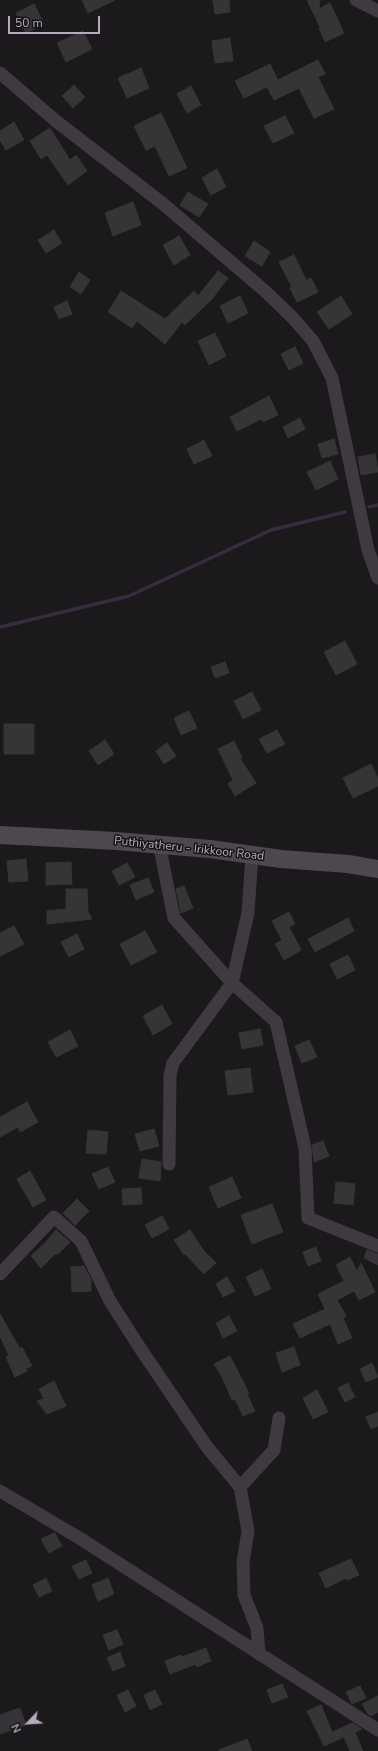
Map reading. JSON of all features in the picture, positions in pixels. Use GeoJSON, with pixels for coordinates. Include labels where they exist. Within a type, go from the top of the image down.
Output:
{"type":"FeatureCollection","features":[{"type":"Feature","properties":{"kind":"main road","name":"Puthiyatheru - Irikkoor Road"},"geometry":{"type":"LineString","coordinates":[[0,835],[159,844],[348,864],[378,869]]}},
{"type":"Feature","properties":{"kind":"street"},"geometry":{"type":"LineString","coordinates":[[356,0],[378,11]]}},
{"type":"Feature","properties":{"kind":"street"},"geometry":{"type":"LineString","coordinates":[[0,73],[56,121],[162,203],[265,291],[292,317],[313,341],[332,378],[368,550],[378,578]]}},
{"type":"Feature","properties":{"kind":"street"},"geometry":{"type":"LineString","coordinates":[[159,844],[174,918],[232,983],[276,1022],[305,1148],[308,1218],[378,1246]]}},
{"type":"Feature","properties":{"kind":"street"},"geometry":{"type":"LineString","coordinates":[[169,1164],[170,1075],[173,1063],[232,983],[248,913],[252,855]]}},
{"type":"Feature","properties":{"kind":"street"},"geometry":{"type":"LineString","coordinates":[[1,1271],[54,1217],[81,1241],[110,1301],[140,1348],[207,1446],[240,1487],[248,1531],[243,1562],[244,1595],[257,1628],[259,1654]]}},
{"type":"Feature","properties":{"kind":"street"},"geometry":{"type":"LineString","coordinates":[[240,1487],[274,1450],[279,1418]]}},
{"type":"Feature","properties":{"kind":"street"},"geometry":{"type":"LineString","coordinates":[[0,1491],[81,1539],[378,1730]]}},
{"type":"Feature","properties":{"kind":"building"},"geometry":{"type":"Polygon","coordinates":[[[82,0],[115,0],[88,13],[82,0]]]}},
{"type":"Feature","properties":{"kind":"building"},"geometry":{"type":"Polygon","coordinates":[[[213,0],[229,0],[230,12],[215,14],[213,0]]]}},
{"type":"Feature","properties":{"kind":"building"},"geometry":{"type":"Polygon","coordinates":[[[307,0],[320,0],[319,9],[330,3],[344,33],[325,42],[319,28],[320,27],[307,0]]]}},
{"type":"Feature","properties":{"kind":"building"},"geometry":{"type":"Polygon","coordinates":[[[34,4],[44,24],[26,33],[16,13],[34,4]]]}},
{"type":"Feature","properties":{"kind":"building"},"geometry":{"type":"Polygon","coordinates":[[[83,31],[92,49],[66,62],[57,43],[83,31]]]}},
{"type":"Feature","properties":{"kind":"building"},"geometry":{"type":"Polygon","coordinates":[[[230,38],[233,61],[215,63],[212,41],[230,38]]]}},
{"type":"Feature","properties":{"kind":"building"},"geometry":{"type":"Polygon","coordinates":[[[318,60],[325,74],[318,77],[334,109],[314,118],[299,88],[274,100],[267,87],[244,98],[235,81],[270,64],[278,80],[318,60]]]}},
{"type":"Feature","properties":{"kind":"building"},"geometry":{"type":"Polygon","coordinates":[[[141,68],[149,88],[127,98],[118,78],[141,68]]]}},
{"type":"Feature","properties":{"kind":"building"},"geometry":{"type":"Polygon","coordinates":[[[74,85],[85,97],[73,108],[62,96],[74,85]]]}},
{"type":"Feature","properties":{"kind":"building"},"geometry":{"type":"Polygon","coordinates":[[[191,86],[201,105],[187,113],[177,94],[191,86]]]}},
{"type":"Feature","properties":{"kind":"building"},"geometry":{"type":"Polygon","coordinates":[[[161,113],[187,168],[169,176],[155,146],[146,150],[134,126],[161,113]]]}},
{"type":"Feature","properties":{"kind":"building"},"geometry":{"type":"Polygon","coordinates":[[[285,116],[294,133],[273,143],[264,126],[285,116]]]}},
{"type":"Feature","properties":{"kind":"building"},"geometry":{"type":"Polygon","coordinates":[[[14,122],[24,140],[6,150],[0,140],[0,131],[14,122]]]}},
{"type":"Feature","properties":{"kind":"building"},"geometry":{"type":"Polygon","coordinates":[[[50,128],[70,160],[76,155],[87,171],[68,185],[47,155],[41,159],[30,141],[50,128]]]}},
{"type":"Feature","properties":{"kind":"building"},"geometry":{"type":"Polygon","coordinates":[[[217,169],[226,187],[211,195],[202,178],[217,169]]]}},
{"type":"Feature","properties":{"kind":"building"},"geometry":{"type":"Polygon","coordinates":[[[188,192],[208,204],[199,217],[180,205],[188,192]]]}},
{"type":"Feature","properties":{"kind":"building"},"geometry":{"type":"Polygon","coordinates":[[[133,202],[141,225],[113,236],[105,213],[133,202]]]}},
{"type":"Feature","properties":{"kind":"building"},"geometry":{"type":"Polygon","coordinates":[[[54,230],[62,243],[46,253],[38,240],[54,230]]]}},
{"type":"Feature","properties":{"kind":"building"},"geometry":{"type":"Polygon","coordinates":[[[179,236],[190,255],[174,265],[163,245],[179,236]]]}},
{"type":"Feature","properties":{"kind":"building"},"geometry":{"type":"Polygon","coordinates":[[[254,241],[270,252],[262,266],[245,256],[254,241]]]}},
{"type":"Feature","properties":{"kind":"building"},"geometry":{"type":"Polygon","coordinates":[[[294,255],[306,280],[311,278],[318,292],[297,302],[290,288],[292,287],[279,262],[294,255]]]}},
{"type":"Feature","properties":{"kind":"building"},"geometry":{"type":"Polygon","coordinates":[[[218,271],[228,278],[212,299],[185,325],[182,322],[165,344],[137,321],[132,328],[108,312],[121,291],[165,319],[194,291],[198,296],[218,271]]]}},
{"type":"Feature","properties":{"kind":"building"},"geometry":{"type":"Polygon","coordinates":[[[79,272],[90,280],[81,294],[70,287],[79,272]]]}},
{"type":"Feature","properties":{"kind":"building"},"geometry":{"type":"Polygon","coordinates":[[[240,296],[248,313],[228,323],[220,306],[240,296]]]}},
{"type":"Feature","properties":{"kind":"building"},"geometry":{"type":"Polygon","coordinates":[[[341,296],[352,314],[329,329],[317,312],[341,296]]]}},
{"type":"Feature","properties":{"kind":"building"},"geometry":{"type":"Polygon","coordinates":[[[67,301],[72,314],[59,319],[54,307],[67,301]]]}},
{"type":"Feature","properties":{"kind":"building"},"geometry":{"type":"Polygon","coordinates":[[[215,333],[226,356],[209,365],[198,341],[215,333]]]}},
{"type":"Feature","properties":{"kind":"building"},"geometry":{"type":"Polygon","coordinates":[[[295,347],[303,363],[289,370],[281,354],[295,347]]]}},
{"type":"Feature","properties":{"kind":"building"},"geometry":{"type":"Polygon","coordinates":[[[269,396],[278,415],[263,422],[261,419],[237,431],[230,417],[269,396]]]}},
{"type":"Feature","properties":{"kind":"building"},"geometry":{"type":"Polygon","coordinates":[[[300,418],[305,429],[288,438],[283,427],[300,418]]]}},
{"type":"Feature","properties":{"kind":"building"},"geometry":{"type":"Polygon","coordinates":[[[334,439],[338,454],[322,458],[318,444],[334,439]]]}},
{"type":"Feature","properties":{"kind":"building"},"geometry":{"type":"Polygon","coordinates":[[[204,440],[212,456],[194,464],[187,449],[204,440]]]}},
{"type":"Feature","properties":{"kind":"building"},"geometry":{"type":"Polygon","coordinates":[[[375,454],[378,472],[361,475],[358,457],[375,454]]]}},
{"type":"Feature","properties":{"kind":"building"},"geometry":{"type":"Polygon","coordinates":[[[330,461],[338,479],[316,490],[307,472],[330,461]]]}},
{"type":"Feature","properties":{"kind":"building"},"geometry":{"type":"Polygon","coordinates":[[[345,641],[357,664],[336,675],[324,652],[345,641]]]}},
{"type":"Feature","properties":{"kind":"building"},"geometry":{"type":"Polygon","coordinates":[[[225,662],[229,673],[215,678],[211,667],[225,662]]]}},
{"type":"Feature","properties":{"kind":"building"},"geometry":{"type":"Polygon","coordinates":[[[252,692],[261,710],[243,719],[234,701],[252,692]]]}},
{"type":"Feature","properties":{"kind":"building"},"geometry":{"type":"Polygon","coordinates":[[[189,711],[197,728],[181,735],[174,718],[189,711]]]}},
{"type":"Feature","properties":{"kind":"building"},"geometry":{"type":"Polygon","coordinates":[[[4,724],[34,724],[34,754],[4,754],[4,724]]]}},
{"type":"Feature","properties":{"kind":"building"},"geometry":{"type":"Polygon","coordinates":[[[277,730],[285,744],[267,753],[259,739],[277,730]]]}},
{"type":"Feature","properties":{"kind":"building"},"geometry":{"type":"Polygon","coordinates":[[[105,740],[114,754],[98,765],[89,751],[105,740]]]}},
{"type":"Feature","properties":{"kind":"building"},"geometry":{"type":"Polygon","coordinates":[[[234,741],[242,757],[240,758],[256,783],[235,796],[228,784],[233,780],[218,749],[234,741]]]}},
{"type":"Feature","properties":{"kind":"building"},"geometry":{"type":"Polygon","coordinates":[[[167,743],[176,756],[164,764],[156,751],[167,743]]]}},
{"type":"Feature","properties":{"kind":"building"},"geometry":{"type":"Polygon","coordinates":[[[371,764],[378,778],[378,786],[353,798],[343,778],[371,764]]]}},
{"type":"Feature","properties":{"kind":"building"},"geometry":{"type":"Polygon","coordinates":[[[26,859],[28,881],[9,882],[7,861],[26,859]]]}},
{"type":"Feature","properties":{"kind":"building"},"geometry":{"type":"Polygon","coordinates":[[[71,862],[72,884],[46,885],[46,863],[71,862]]]}},
{"type":"Feature","properties":{"kind":"building"},"geometry":{"type":"Polygon","coordinates":[[[127,863],[135,877],[119,885],[112,871],[127,863]]]}},
{"type":"Feature","properties":{"kind":"building"},"geometry":{"type":"Polygon","coordinates":[[[148,878],[154,892],[136,900],[130,885],[148,878]]]}},
{"type":"Feature","properties":{"kind":"building"},"geometry":{"type":"Polygon","coordinates":[[[184,886],[193,908],[181,913],[176,889],[184,886]]]}},
{"type":"Feature","properties":{"kind":"building"},"geometry":{"type":"Polygon","coordinates":[[[66,889],[87,889],[88,912],[92,919],[47,924],[47,911],[66,909],[66,889]]]}},
{"type":"Feature","properties":{"kind":"building"},"geometry":{"type":"Polygon","coordinates":[[[289,912],[295,924],[289,927],[301,950],[284,960],[275,944],[282,940],[272,921],[289,912]]]}},
{"type":"Feature","properties":{"kind":"building"},"geometry":{"type":"Polygon","coordinates":[[[348,918],[354,931],[315,952],[308,939],[348,918]]]}},
{"type":"Feature","properties":{"kind":"building"},"geometry":{"type":"Polygon","coordinates":[[[14,926],[24,944],[0,956],[0,933],[14,926]]]}},
{"type":"Feature","properties":{"kind":"building"},"geometry":{"type":"Polygon","coordinates":[[[145,931],[157,952],[131,965],[120,944],[145,931]]]}},
{"type":"Feature","properties":{"kind":"building"},"geometry":{"type":"Polygon","coordinates":[[[77,934],[84,949],[69,957],[61,942],[77,934]]]}},
{"type":"Feature","properties":{"kind":"building"},"geometry":{"type":"Polygon","coordinates":[[[348,955],[355,970],[337,979],[330,964],[348,955]]]}},
{"type":"Feature","properties":{"kind":"building"},"geometry":{"type":"Polygon","coordinates":[[[162,1005],[172,1024],[153,1035],[143,1016],[162,1005]]]}},
{"type":"Feature","properties":{"kind":"building"},"geometry":{"type":"Polygon","coordinates":[[[260,1029],[263,1045],[242,1049],[239,1033],[260,1029]]]}},
{"type":"Feature","properties":{"kind":"building"},"geometry":{"type":"Polygon","coordinates":[[[70,1030],[78,1046],[56,1057],[48,1042],[70,1030]]]}},
{"type":"Feature","properties":{"kind":"building"},"geometry":{"type":"Polygon","coordinates":[[[309,1040],[317,1057],[302,1063],[295,1046],[309,1040]]]}},
{"type":"Feature","properties":{"kind":"building"},"geometry":{"type":"Polygon","coordinates":[[[250,1068],[253,1092],[228,1095],[225,1071],[250,1068]]]}},
{"type":"Feature","properties":{"kind":"building"},"geometry":{"type":"Polygon","coordinates":[[[27,1102],[38,1122],[20,1132],[18,1127],[0,1137],[0,1117],[27,1102]]]}},
{"type":"Feature","properties":{"kind":"building"},"geometry":{"type":"Polygon","coordinates":[[[154,1129],[159,1146],[140,1151],[135,1134],[154,1129]]]}},
{"type":"Feature","properties":{"kind":"building"},"geometry":{"type":"Polygon","coordinates":[[[88,1130],[108,1132],[106,1154],[86,1153],[88,1130]]]}},
{"type":"Feature","properties":{"kind":"building"},"geometry":{"type":"Polygon","coordinates":[[[323,1141],[329,1156],[314,1162],[312,1145],[323,1141]]]}},
{"type":"Feature","properties":{"kind":"building"},"geometry":{"type":"Polygon","coordinates":[[[142,1159],[161,1162],[160,1181],[139,1178],[142,1159]]]}},
{"type":"Feature","properties":{"kind":"building"},"geometry":{"type":"Polygon","coordinates":[[[108,1167],[115,1182],[99,1189],[92,1174],[108,1167]]]}},
{"type":"Feature","properties":{"kind":"building"},"geometry":{"type":"Polygon","coordinates":[[[30,1171],[46,1200],[33,1207],[17,1179],[30,1171]]]}},
{"type":"Feature","properties":{"kind":"building"},"geometry":{"type":"Polygon","coordinates":[[[232,1177],[241,1198],[218,1208],[209,1187],[232,1177]]]}},
{"type":"Feature","properties":{"kind":"building"},"geometry":{"type":"Polygon","coordinates":[[[336,1182],[355,1184],[353,1205],[334,1203],[336,1182]]]}},
{"type":"Feature","properties":{"kind":"building"},"geometry":{"type":"Polygon","coordinates":[[[141,1188],[142,1204],[123,1205],[122,1189],[141,1188]]]}},
{"type":"Feature","properties":{"kind":"building"},"geometry":{"type":"Polygon","coordinates":[[[77,1199],[89,1211],[75,1225],[63,1213],[77,1199]]]}},
{"type":"Feature","properties":{"kind":"building"},"geometry":{"type":"Polygon","coordinates":[[[272,1204],[283,1232],[252,1244],[241,1215],[272,1204]]]}},
{"type":"Feature","properties":{"kind":"building"},"geometry":{"type":"Polygon","coordinates":[[[162,1216],[169,1229],[152,1238],[145,1225],[162,1216]]]}},
{"type":"Feature","properties":{"kind":"building"},"geometry":{"type":"Polygon","coordinates":[[[56,1230],[70,1242],[41,1268],[31,1256],[56,1230]]]}},
{"type":"Feature","properties":{"kind":"building"},"geometry":{"type":"Polygon","coordinates":[[[190,1230],[204,1251],[216,1263],[204,1274],[185,1254],[184,1255],[174,1240],[190,1230]]]}},
{"type":"Feature","properties":{"kind":"building"},"geometry":{"type":"Polygon","coordinates":[[[316,1247],[321,1261],[308,1266],[303,1252],[316,1247]]]}},
{"type":"Feature","properties":{"kind":"building"},"geometry":{"type":"Polygon","coordinates":[[[367,1250],[378,1254],[378,1265],[364,1258],[367,1250]]]}},
{"type":"Feature","properties":{"kind":"building"},"geometry":{"type":"Polygon","coordinates":[[[350,1257],[357,1271],[361,1263],[375,1292],[359,1300],[354,1291],[337,1300],[346,1316],[343,1318],[352,1338],[338,1344],[330,1324],[300,1338],[293,1324],[325,1309],[318,1294],[344,1281],[336,1265],[350,1257]]]}},
{"type":"Feature","properties":{"kind":"building"},"geometry":{"type":"Polygon","coordinates":[[[84,1266],[91,1279],[91,1291],[72,1292],[71,1267],[84,1266]]]}},
{"type":"Feature","properties":{"kind":"building"},"geometry":{"type":"Polygon","coordinates":[[[262,1269],[271,1289],[255,1296],[246,1277],[262,1269]]]}},
{"type":"Feature","properties":{"kind":"building"},"geometry":{"type":"Polygon","coordinates":[[[227,1277],[235,1291],[223,1297],[216,1284],[227,1277]]]}},
{"type":"Feature","properties":{"kind":"building"},"geometry":{"type":"Polygon","coordinates":[[[0,1314],[20,1349],[22,1347],[32,1366],[25,1369],[27,1371],[15,1377],[6,1357],[9,1356],[0,1336],[0,1314]]]}},
{"type":"Feature","properties":{"kind":"building"},"geometry":{"type":"Polygon","coordinates":[[[229,1316],[237,1331],[223,1338],[216,1323],[229,1316]]]}},
{"type":"Feature","properties":{"kind":"building"},"geometry":{"type":"Polygon","coordinates":[[[294,1347],[300,1365],[282,1372],[276,1353],[294,1347]]]}},
{"type":"Feature","properties":{"kind":"building"},"geometry":{"type":"Polygon","coordinates":[[[230,1356],[249,1393],[247,1394],[255,1411],[243,1416],[235,1399],[232,1400],[222,1377],[214,1364],[230,1356]]]}},
{"type":"Feature","properties":{"kind":"building"},"geometry":{"type":"Polygon","coordinates":[[[372,1363],[378,1377],[366,1382],[360,1369],[372,1363]]]}},
{"type":"Feature","properties":{"kind":"building"},"geometry":{"type":"Polygon","coordinates":[[[54,1381],[66,1406],[47,1414],[37,1401],[44,1399],[39,1389],[54,1381]]]}},
{"type":"Feature","properties":{"kind":"building"},"geometry":{"type":"Polygon","coordinates":[[[348,1383],[355,1397],[345,1402],[338,1388],[348,1383]]]}},
{"type":"Feature","properties":{"kind":"building"},"geometry":{"type":"Polygon","coordinates":[[[317,1390],[328,1412],[313,1419],[303,1398],[317,1390]]]}},
{"type":"Feature","properties":{"kind":"building"},"geometry":{"type":"Polygon","coordinates":[[[378,1412],[378,1426],[371,1429],[366,1417],[378,1412]]]}},
{"type":"Feature","properties":{"kind":"building"},"geometry":{"type":"Polygon","coordinates":[[[55,1533],[62,1546],[49,1553],[41,1539],[55,1533]]]}},
{"type":"Feature","properties":{"kind":"building"},"geometry":{"type":"Polygon","coordinates":[[[351,1559],[359,1575],[347,1580],[346,1578],[326,1588],[319,1573],[351,1559]]]}},
{"type":"Feature","properties":{"kind":"building"},"geometry":{"type":"Polygon","coordinates":[[[86,1560],[92,1573],[79,1579],[72,1566],[86,1560]]]}},
{"type":"Feature","properties":{"kind":"building"},"geometry":{"type":"Polygon","coordinates":[[[46,1578],[52,1591],[39,1597],[33,1585],[46,1578]]]}},
{"type":"Feature","properties":{"kind":"building"},"geometry":{"type":"Polygon","coordinates":[[[108,1578],[114,1594],[98,1601],[92,1585],[108,1578]]]}},
{"type":"Feature","properties":{"kind":"building"},"geometry":{"type":"Polygon","coordinates":[[[117,1630],[123,1644],[109,1650],[103,1635],[117,1630]]]}},
{"type":"Feature","properties":{"kind":"building"},"geometry":{"type":"Polygon","coordinates":[[[206,1648],[211,1661],[197,1667],[196,1664],[170,1674],[165,1661],[181,1655],[182,1657],[206,1648]]]}},
{"type":"Feature","properties":{"kind":"building"},"geometry":{"type":"Polygon","coordinates":[[[120,1652],[125,1666],[113,1671],[107,1658],[120,1652]]]}},
{"type":"Feature","properties":{"kind":"building"},"geometry":{"type":"Polygon","coordinates":[[[282,1684],[288,1697],[272,1703],[267,1690],[282,1684]]]}},
{"type":"Feature","properties":{"kind":"building"},"geometry":{"type":"Polygon","coordinates":[[[360,1686],[366,1698],[352,1704],[346,1692],[360,1686]]]}},
{"type":"Feature","properties":{"kind":"building"},"geometry":{"type":"Polygon","coordinates":[[[128,1690],[136,1706],[125,1712],[117,1695],[128,1690]]]}},
{"type":"Feature","properties":{"kind":"building"},"geometry":{"type":"Polygon","coordinates":[[[155,1690],[162,1704],[150,1710],[144,1695],[155,1690]]]}},
{"type":"Feature","properties":{"kind":"building"},"geometry":{"type":"Polygon","coordinates":[[[378,1696],[378,1712],[371,1716],[362,1704],[378,1696]]]}},
{"type":"Feature","properties":{"kind":"building"},"geometry":{"type":"Polygon","coordinates":[[[321,1705],[332,1732],[353,1723],[362,1729],[355,1732],[363,1751],[350,1751],[344,1737],[324,1746],[307,1711],[321,1705]]]}},
{"type":"Feature","properties":{"kind":"building"},"geometry":{"type":"Polygon","coordinates":[[[20,1708],[26,1725],[0,1734],[0,1715],[20,1708]]]}},
{"type":"Feature","properties":{"kind":"building"},"geometry":{"type":"Polygon","coordinates":[[[247,1739],[252,1751],[219,1750],[247,1739]]]}},
{"type":"Feature","properties":{"kind":"waterway"},"geometry":{"type":"LineString","coordinates":[[369,507],[378,505]]}},
{"type":"Feature","properties":{"kind":"waterway"},"geometry":{"type":"LineString","coordinates":[[0,627],[129,596],[271,530],[345,512]]}}]}
